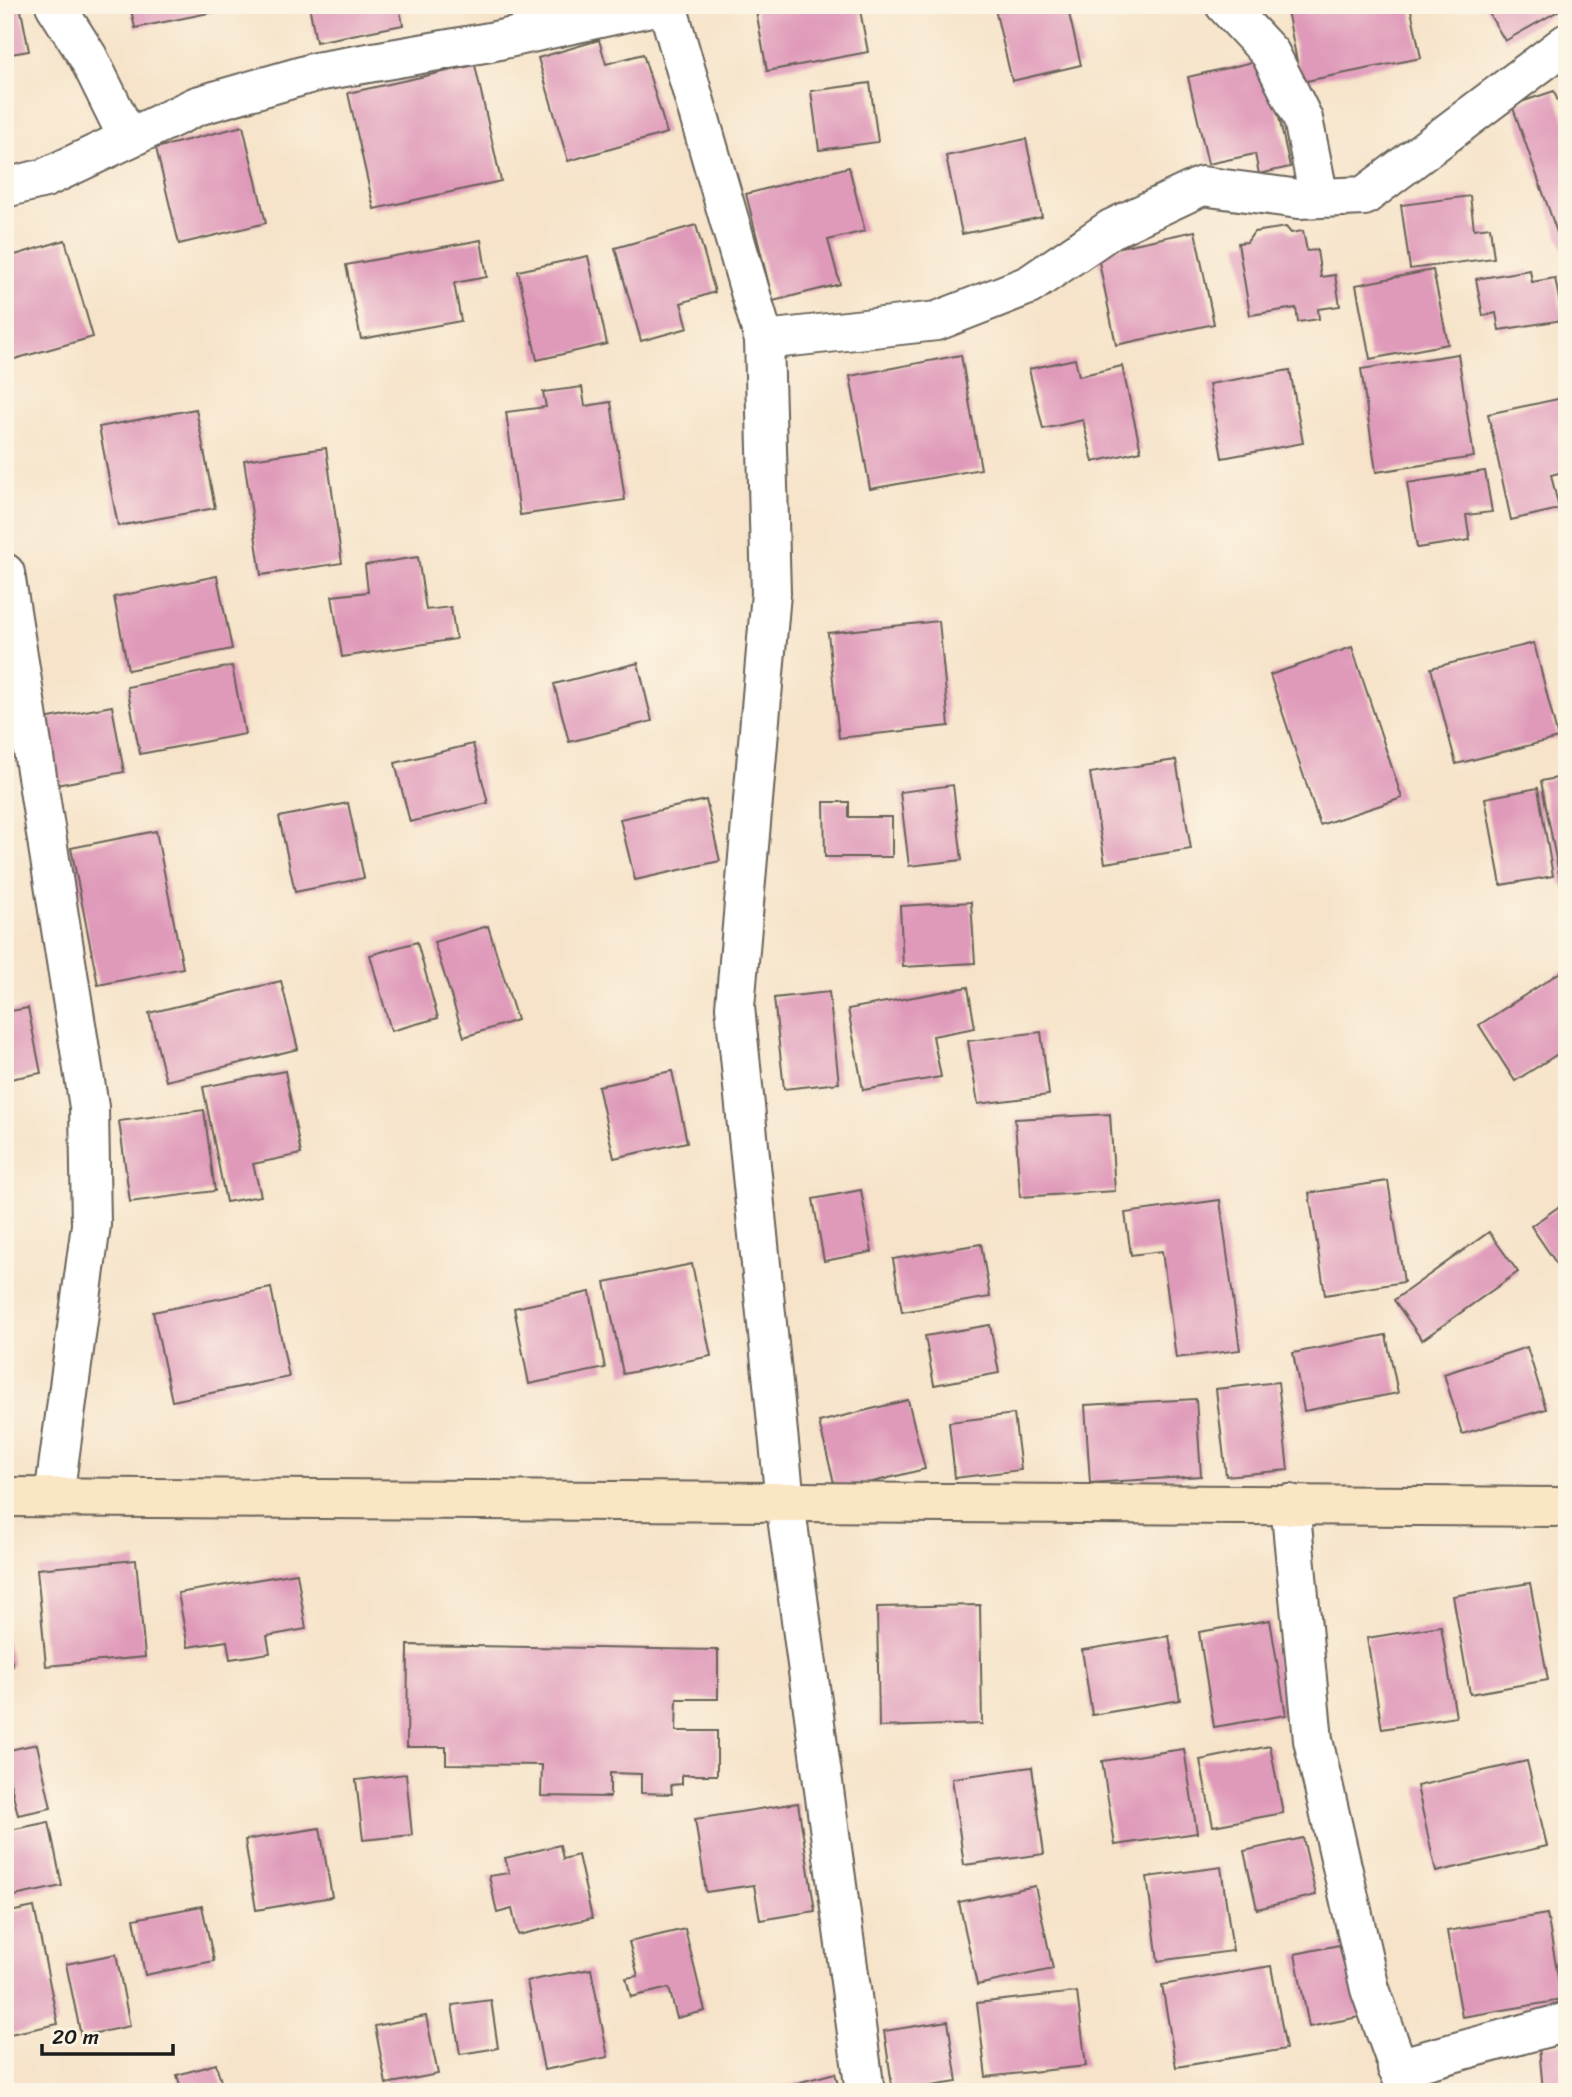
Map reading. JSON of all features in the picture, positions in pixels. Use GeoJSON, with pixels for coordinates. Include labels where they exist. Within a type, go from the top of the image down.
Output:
{"type":"FeatureCollection","features":[{"type":"Feature","properties":{"kind":"street"},"geometry":{"type":"LineString","coordinates":[[55,5],[88,57],[128,138]]}},
{"type":"Feature","properties":{"kind":"street"},"geometry":{"type":"LineString","coordinates":[[5,188],[45,178],[197,106],[316,72],[490,42],[616,9],[660,5]]}},
{"type":"Feature","properties":{"kind":"street"},"geometry":{"type":"LineString","coordinates":[[667,5],[764,340],[771,593],[736,1007],[785,1502],[865,2092]]}},
{"type":"Feature","properties":{"kind":"street"},"geometry":{"type":"LineString","coordinates":[[1225,5],[1270,53],[1303,119],[1319,198]]}},
{"type":"Feature","properties":{"kind":"street"},"geometry":{"type":"LineString","coordinates":[[764,340],[937,321],[1029,285],[1111,229],[1202,186],[1299,199],[1364,196],[1567,43]]}},
{"type":"Feature","properties":{"kind":"street"},"geometry":{"type":"LineString","coordinates":[[5,573],[89,1107],[91,1225],[54,1497]]}},
{"type":"Feature","properties":{"kind":"street"},"geometry":{"type":"LineString","coordinates":[[5,1497],[1567,1507]]}},
{"type":"Feature","properties":{"kind":"street"},"geometry":{"type":"LineString","coordinates":[[1290,1504],[1313,1740],[1370,1989],[1402,2080],[1567,2022]]}},
{"type":"Feature","properties":{"kind":"building"},"geometry":{"type":"Polygon","coordinates":[[[5,5],[20,5],[29,51],[5,55],[5,5]]]}},
{"type":"Feature","properties":{"kind":"building"},"geometry":{"type":"Polygon","coordinates":[[[130,5],[222,5],[223,10],[135,28],[130,5]]]}},
{"type":"Feature","properties":{"kind":"building"},"geometry":{"type":"Polygon","coordinates":[[[309,5],[399,5],[403,25],[316,42],[309,5]]]}},
{"type":"Feature","properties":{"kind":"building"},"geometry":{"type":"Polygon","coordinates":[[[755,5],[859,5],[868,52],[767,71],[755,5]]]}},
{"type":"Feature","properties":{"kind":"building"},"geometry":{"type":"Polygon","coordinates":[[[994,5],[1067,5],[1081,65],[1012,81],[994,5]]]}},
{"type":"Feature","properties":{"kind":"building"},"geometry":{"type":"Polygon","coordinates":[[[1286,5],[1410,5],[1421,58],[1301,82],[1286,5]]]}},
{"type":"Feature","properties":{"kind":"building"},"geometry":{"type":"Polygon","coordinates":[[[1484,5],[1567,5],[1567,6],[1505,41],[1484,5]]]}},
{"type":"Feature","properties":{"kind":"building"},"geometry":{"type":"Polygon","coordinates":[[[599,40],[606,64],[643,54],[667,133],[568,161],[538,58],[599,40]]]}},
{"type":"Feature","properties":{"kind":"building"},"geometry":{"type":"Polygon","coordinates":[[[1266,59],[1290,167],[1259,174],[1255,154],[1208,164],[1188,77],[1266,59]]]}},
{"type":"Feature","properties":{"kind":"building"},"geometry":{"type":"Polygon","coordinates":[[[475,65],[501,181],[374,209],[348,93],[475,65]]]}},
{"type":"Feature","properties":{"kind":"building"},"geometry":{"type":"Polygon","coordinates":[[[870,83],[878,142],[819,150],[811,91],[870,83]]]}},
{"type":"Feature","properties":{"kind":"building"},"geometry":{"type":"Polygon","coordinates":[[[1554,91],[1567,125],[1566,258],[1512,105],[1554,91]]]}},
{"type":"Feature","properties":{"kind":"building"},"geometry":{"type":"Polygon","coordinates":[[[243,126],[266,223],[179,244],[156,148],[243,126]]]}},
{"type":"Feature","properties":{"kind":"building"},"geometry":{"type":"Polygon","coordinates":[[[1026,139],[1042,217],[962,234],[946,156],[1026,139]]]}},
{"type":"Feature","properties":{"kind":"building"},"geometry":{"type":"Polygon","coordinates":[[[849,167],[865,231],[828,240],[840,284],[773,301],[746,194],[849,167]]]}},
{"type":"Feature","properties":{"kind":"building"},"geometry":{"type":"Polygon","coordinates":[[[1470,196],[1474,229],[1490,227],[1494,258],[1410,269],[1401,205],[1470,196]]]}},
{"type":"Feature","properties":{"kind":"building"},"geometry":{"type":"Polygon","coordinates":[[[696,225],[715,292],[681,303],[688,328],[641,341],[615,248],[696,225]]]}},
{"type":"Feature","properties":{"kind":"building"},"geometry":{"type":"Polygon","coordinates":[[[1286,227],[1291,233],[1303,231],[1307,251],[1317,250],[1321,277],[1335,275],[1340,306],[1318,309],[1319,319],[1298,322],[1296,308],[1250,315],[1238,243],[1247,242],[1254,232],[1286,227]]]}},
{"type":"Feature","properties":{"kind":"building"},"geometry":{"type":"Polygon","coordinates":[[[1195,231],[1214,324],[1116,345],[1097,252],[1195,231]]]}},
{"type":"Feature","properties":{"kind":"building"},"geometry":{"type":"Polygon","coordinates":[[[65,240],[93,337],[11,360],[5,339],[5,258],[65,240]]]}},
{"type":"Feature","properties":{"kind":"building"},"geometry":{"type":"Polygon","coordinates":[[[481,240],[487,277],[454,283],[461,321],[361,339],[346,265],[481,240]]]}},
{"type":"Feature","properties":{"kind":"building"},"geometry":{"type":"Polygon","coordinates":[[[588,256],[607,344],[537,360],[518,271],[588,256]]]}},
{"type":"Feature","properties":{"kind":"building"},"geometry":{"type":"Polygon","coordinates":[[[1433,270],[1448,344],[1370,359],[1356,285],[1433,270]]]}},
{"type":"Feature","properties":{"kind":"building"},"geometry":{"type":"Polygon","coordinates":[[[1530,270],[1532,282],[1555,278],[1563,320],[1499,330],[1496,313],[1483,316],[1476,279],[1530,270]]]}},
{"type":"Feature","properties":{"kind":"building"},"geometry":{"type":"Polygon","coordinates":[[[1458,354],[1474,457],[1376,472],[1361,369],[1458,354]]]}},
{"type":"Feature","properties":{"kind":"building"},"geometry":{"type":"Polygon","coordinates":[[[961,355],[981,469],[870,489],[850,376],[961,355]]]}},
{"type":"Feature","properties":{"kind":"building"},"geometry":{"type":"Polygon","coordinates":[[[1075,359],[1079,376],[1122,366],[1141,451],[1093,462],[1083,420],[1043,429],[1029,369],[1075,359]]]}},
{"type":"Feature","properties":{"kind":"building"},"geometry":{"type":"Polygon","coordinates":[[[1290,370],[1303,443],[1222,458],[1209,384],[1290,370]]]}},
{"type":"Feature","properties":{"kind":"building"},"geometry":{"type":"Polygon","coordinates":[[[582,387],[585,406],[611,402],[625,500],[520,515],[506,412],[546,407],[543,392],[582,387]]]}},
{"type":"Feature","properties":{"kind":"building"},"geometry":{"type":"Polygon","coordinates":[[[1567,397],[1567,471],[1551,475],[1559,509],[1511,520],[1488,414],[1567,397]]]}},
{"type":"Feature","properties":{"kind":"building"},"geometry":{"type":"Polygon","coordinates":[[[196,409],[215,508],[118,526],[99,427],[196,409]]]}},
{"type":"Feature","properties":{"kind":"building"},"geometry":{"type":"Polygon","coordinates":[[[326,448],[342,563],[261,575],[244,460],[326,448]]]}},
{"type":"Feature","properties":{"kind":"building"},"geometry":{"type":"Polygon","coordinates":[[[1485,471],[1492,512],[1466,515],[1470,540],[1417,548],[1407,483],[1485,471]]]}},
{"type":"Feature","properties":{"kind":"building"},"geometry":{"type":"Polygon","coordinates":[[[418,557],[426,610],[451,607],[456,639],[342,657],[332,596],[368,592],[365,565],[418,557]]]}},
{"type":"Feature","properties":{"kind":"building"},"geometry":{"type":"Polygon","coordinates":[[[217,576],[232,649],[128,670],[114,597],[217,576]]]}},
{"type":"Feature","properties":{"kind":"building"},"geometry":{"type":"Polygon","coordinates":[[[939,621],[949,726],[839,738],[828,633],[939,621]]]}},
{"type":"Feature","properties":{"kind":"building"},"geometry":{"type":"Polygon","coordinates":[[[1534,643],[1558,738],[1456,764],[1431,668],[1534,643]]]}},
{"type":"Feature","properties":{"kind":"building"},"geometry":{"type":"Polygon","coordinates":[[[1352,647],[1402,798],[1320,825],[1270,675],[1352,647]]]}},
{"type":"Feature","properties":{"kind":"building"},"geometry":{"type":"Polygon","coordinates":[[[638,663],[652,721],[569,742],[554,684],[638,663]]]}},
{"type":"Feature","properties":{"kind":"building"},"geometry":{"type":"Polygon","coordinates":[[[232,666],[245,734],[140,754],[127,687],[232,666]]]}},
{"type":"Feature","properties":{"kind":"building"},"geometry":{"type":"Polygon","coordinates":[[[112,706],[124,772],[56,785],[44,719],[112,706]]]}},
{"type":"Feature","properties":{"kind":"building"},"geometry":{"type":"Polygon","coordinates":[[[473,744],[488,803],[410,822],[395,763],[473,744]]]}},
{"type":"Feature","properties":{"kind":"building"},"geometry":{"type":"Polygon","coordinates":[[[1176,760],[1191,849],[1105,863],[1090,773],[1176,760]]]}},
{"type":"Feature","properties":{"kind":"building"},"geometry":{"type":"Polygon","coordinates":[[[1567,776],[1567,883],[1561,885],[1541,781],[1567,776]]]}},
{"type":"Feature","properties":{"kind":"building"},"geometry":{"type":"Polygon","coordinates":[[[953,785],[962,860],[909,866],[900,792],[953,785]]]}},
{"type":"Feature","properties":{"kind":"building"},"geometry":{"type":"Polygon","coordinates":[[[1538,788],[1553,876],[1501,885],[1485,798],[1538,788]]]}},
{"type":"Feature","properties":{"kind":"building"},"geometry":{"type":"Polygon","coordinates":[[[706,800],[720,861],[635,880],[620,819],[706,800]]]}},
{"type":"Feature","properties":{"kind":"building"},"geometry":{"type":"Polygon","coordinates":[[[824,802],[849,802],[849,817],[892,817],[892,857],[825,857],[824,802]]]}},
{"type":"Feature","properties":{"kind":"building"},"geometry":{"type":"Polygon","coordinates":[[[348,803],[364,878],[295,892],[279,817],[348,803]]]}},
{"type":"Feature","properties":{"kind":"building"},"geometry":{"type":"Polygon","coordinates":[[[156,831],[183,968],[98,985],[71,848],[156,831]]]}},
{"type":"Feature","properties":{"kind":"building"},"geometry":{"type":"Polygon","coordinates":[[[971,902],[975,963],[903,967],[900,906],[971,902]]]}},
{"type":"Feature","properties":{"kind":"building"},"geometry":{"type":"Polygon","coordinates":[[[488,926],[517,1020],[464,1037],[434,942],[488,926]]]}},
{"type":"Feature","properties":{"kind":"building"},"geometry":{"type":"Polygon","coordinates":[[[417,942],[438,1018],[391,1031],[370,955],[417,942]]]}},
{"type":"Feature","properties":{"kind":"building"},"geometry":{"type":"Polygon","coordinates":[[[1562,971],[1567,978],[1567,1048],[1515,1081],[1479,1025],[1562,971]]]}},
{"type":"Feature","properties":{"kind":"building"},"geometry":{"type":"Polygon","coordinates":[[[281,981],[298,1049],[166,1081],[149,1013],[281,981]]]}},
{"type":"Feature","properties":{"kind":"building"},"geometry":{"type":"Polygon","coordinates":[[[968,987],[975,1028],[933,1036],[941,1077],[863,1090],[848,1009],[968,987]]]}},
{"type":"Feature","properties":{"kind":"building"},"geometry":{"type":"Polygon","coordinates":[[[829,992],[839,1083],[784,1089],[774,998],[829,992]]]}},
{"type":"Feature","properties":{"kind":"building"},"geometry":{"type":"Polygon","coordinates":[[[28,1008],[41,1073],[5,1080],[5,1012],[28,1008]]]}},
{"type":"Feature","properties":{"kind":"building"},"geometry":{"type":"Polygon","coordinates":[[[1041,1032],[1049,1095],[978,1104],[968,1041],[1041,1032]]]}},
{"type":"Feature","properties":{"kind":"building"},"geometry":{"type":"Polygon","coordinates":[[[285,1071],[301,1154],[253,1164],[261,1196],[226,1202],[203,1087],[285,1071]]]}},
{"type":"Feature","properties":{"kind":"building"},"geometry":{"type":"Polygon","coordinates":[[[672,1071],[687,1142],[614,1158],[598,1086],[672,1071]]]}},
{"type":"Feature","properties":{"kind":"building"},"geometry":{"type":"Polygon","coordinates":[[[204,1110],[215,1191],[130,1202],[119,1121],[204,1110]]]}},
{"type":"Feature","properties":{"kind":"building"},"geometry":{"type":"Polygon","coordinates":[[[1110,1114],[1115,1191],[1020,1197],[1015,1119],[1110,1114]]]}},
{"type":"Feature","properties":{"kind":"building"},"geometry":{"type":"Polygon","coordinates":[[[1388,1181],[1404,1282],[1325,1295],[1309,1193],[1388,1181]]]}},
{"type":"Feature","properties":{"kind":"building"},"geometry":{"type":"Polygon","coordinates":[[[861,1190],[872,1252],[824,1261],[813,1199],[861,1190]]]}},
{"type":"Feature","properties":{"kind":"building"},"geometry":{"type":"Polygon","coordinates":[[[1220,1200],[1240,1350],[1176,1358],[1162,1251],[1131,1255],[1125,1213],[1220,1200]]]}},
{"type":"Feature","properties":{"kind":"building"},"geometry":{"type":"Polygon","coordinates":[[[1567,1201],[1567,1279],[1531,1226],[1567,1201]]]}},
{"type":"Feature","properties":{"kind":"building"},"geometry":{"type":"Polygon","coordinates":[[[1489,1232],[1518,1272],[1422,1340],[1394,1300],[1489,1232]]]}},
{"type":"Feature","properties":{"kind":"building"},"geometry":{"type":"Polygon","coordinates":[[[981,1244],[990,1297],[902,1312],[893,1259],[981,1244]]]}},
{"type":"Feature","properties":{"kind":"building"},"geometry":{"type":"Polygon","coordinates":[[[692,1264],[711,1356],[623,1374],[605,1282],[692,1264]]]}},
{"type":"Feature","properties":{"kind":"building"},"geometry":{"type":"Polygon","coordinates":[[[271,1288],[289,1377],[172,1401],[153,1312],[271,1288]]]}},
{"type":"Feature","properties":{"kind":"building"},"geometry":{"type":"Polygon","coordinates":[[[590,1292],[605,1368],[529,1384],[514,1308],[590,1292]]]}},
{"type":"Feature","properties":{"kind":"building"},"geometry":{"type":"Polygon","coordinates":[[[990,1325],[999,1373],[934,1385],[925,1336],[990,1325]]]}},
{"type":"Feature","properties":{"kind":"building"},"geometry":{"type":"Polygon","coordinates":[[[1386,1335],[1398,1393],[1304,1411],[1293,1353],[1386,1335]]]}},
{"type":"Feature","properties":{"kind":"building"},"geometry":{"type":"Polygon","coordinates":[[[1527,1347],[1546,1409],[1462,1434],[1444,1374],[1527,1347]]]}},
{"type":"Feature","properties":{"kind":"building"},"geometry":{"type":"Polygon","coordinates":[[[1278,1382],[1288,1470],[1226,1476],[1216,1389],[1278,1382]]]}},
{"type":"Feature","properties":{"kind":"building"},"geometry":{"type":"Polygon","coordinates":[[[1196,1399],[1201,1476],[1090,1483],[1085,1405],[1196,1399]]]}},
{"type":"Feature","properties":{"kind":"building"},"geometry":{"type":"Polygon","coordinates":[[[908,1400],[925,1469],[836,1491],[819,1422],[908,1400]]]}},
{"type":"Feature","properties":{"kind":"building"},"geometry":{"type":"Polygon","coordinates":[[[1014,1414],[1021,1470],[955,1478],[949,1422],[1014,1414]]]}},
{"type":"Feature","properties":{"kind":"building"},"geometry":{"type":"Polygon","coordinates":[[[136,1560],[145,1657],[46,1666],[37,1569],[136,1560]]]}},
{"type":"Feature","properties":{"kind":"building"},"geometry":{"type":"Polygon","coordinates":[[[297,1573],[306,1629],[267,1636],[270,1653],[230,1659],[227,1641],[188,1647],[178,1593],[297,1573]]]}},
{"type":"Feature","properties":{"kind":"building"},"geometry":{"type":"Polygon","coordinates":[[[1530,1583],[1548,1680],[1470,1694],[1453,1596],[1530,1583]]]}},
{"type":"Feature","properties":{"kind":"building"},"geometry":{"type":"Polygon","coordinates":[[[980,1605],[982,1724],[879,1727],[877,1607],[980,1605]]]}},
{"type":"Feature","properties":{"kind":"building"},"geometry":{"type":"Polygon","coordinates":[[[1270,1620],[1286,1715],[1214,1727],[1199,1632],[1270,1620]]]}},
{"type":"Feature","properties":{"kind":"building"},"geometry":{"type":"Polygon","coordinates":[[[1441,1626],[1456,1717],[1382,1729],[1367,1638],[1441,1626]]]}},
{"type":"Feature","properties":{"kind":"building"},"geometry":{"type":"Polygon","coordinates":[[[1169,1636],[1180,1700],[1092,1715],[1082,1650],[1169,1636]]]}},
{"type":"Feature","properties":{"kind":"building"},"geometry":{"type":"Polygon","coordinates":[[[5,1638],[13,1666],[5,1668],[5,1638]]]}},
{"type":"Feature","properties":{"kind":"building"},"geometry":{"type":"Polygon","coordinates":[[[408,1645],[718,1650],[718,1699],[677,1699],[676,1731],[717,1731],[717,1775],[682,1775],[682,1784],[671,1785],[672,1794],[641,1793],[641,1774],[610,1773],[610,1797],[541,1796],[542,1765],[446,1764],[446,1747],[407,1747],[408,1645]]]}},
{"type":"Feature","properties":{"kind":"building"},"geometry":{"type":"Polygon","coordinates":[[[37,1744],[51,1808],[18,1815],[9,1778],[5,1779],[5,1751],[37,1744]]]}},
{"type":"Feature","properties":{"kind":"building"},"geometry":{"type":"Polygon","coordinates":[[[1270,1746],[1283,1813],[1213,1826],[1200,1760],[1270,1746]]]}},
{"type":"Feature","properties":{"kind":"building"},"geometry":{"type":"Polygon","coordinates":[[[1184,1749],[1197,1833],[1115,1845],[1102,1761],[1184,1749]]]}},
{"type":"Feature","properties":{"kind":"building"},"geometry":{"type":"Polygon","coordinates":[[[1527,1761],[1547,1846],[1436,1872],[1417,1786],[1527,1761]]]}},
{"type":"Feature","properties":{"kind":"building"},"geometry":{"type":"Polygon","coordinates":[[[1032,1767],[1044,1854],[964,1865],[952,1778],[1032,1767]]]}},
{"type":"Feature","properties":{"kind":"building"},"geometry":{"type":"Polygon","coordinates":[[[406,1774],[412,1835],[363,1840],[356,1780],[406,1774]]]}},
{"type":"Feature","properties":{"kind":"building"},"geometry":{"type":"Polygon","coordinates":[[[798,1803],[815,1911],[760,1920],[754,1885],[706,1892],[695,1819],[798,1803]]]}},
{"type":"Feature","properties":{"kind":"building"},"geometry":{"type":"Polygon","coordinates":[[[49,1822],[62,1886],[5,1898],[5,1831],[49,1822]]]}},
{"type":"Feature","properties":{"kind":"building"},"geometry":{"type":"Polygon","coordinates":[[[320,1828],[332,1897],[256,1910],[245,1840],[320,1828]]]}},
{"type":"Feature","properties":{"kind":"building"},"geometry":{"type":"Polygon","coordinates":[[[1303,1838],[1316,1895],[1257,1909],[1244,1851],[1303,1838]]]}},
{"type":"Feature","properties":{"kind":"building"},"geometry":{"type":"Polygon","coordinates":[[[560,1845],[563,1859],[578,1855],[592,1918],[518,1935],[512,1909],[497,1913],[489,1876],[509,1873],[505,1858],[560,1845]]]}},
{"type":"Feature","properties":{"kind":"building"},"geometry":{"type":"Polygon","coordinates":[[[1221,1867],[1233,1951],[1158,1961],[1147,1877],[1221,1867]]]}},
{"type":"Feature","properties":{"kind":"building"},"geometry":{"type":"Polygon","coordinates":[[[1035,1886],[1053,1969],[977,1985],[959,1902],[1035,1886]]]}},
{"type":"Feature","properties":{"kind":"building"},"geometry":{"type":"Polygon","coordinates":[[[202,1906],[214,1961],[145,1975],[134,1919],[202,1906]]]}},
{"type":"Feature","properties":{"kind":"building"},"geometry":{"type":"Polygon","coordinates":[[[34,1907],[58,2024],[5,2035],[5,1913],[34,1907]]]}},
{"type":"Feature","properties":{"kind":"building"},"geometry":{"type":"Polygon","coordinates":[[[1547,1914],[1562,2000],[1462,2017],[1447,1931],[1547,1914]]]}},
{"type":"Feature","properties":{"kind":"building"},"geometry":{"type":"Polygon","coordinates":[[[685,1929],[705,2011],[677,2018],[669,1988],[631,1997],[626,1978],[638,1976],[629,1942],[685,1929]]]}},
{"type":"Feature","properties":{"kind":"building"},"geometry":{"type":"Polygon","coordinates":[[[1349,1943],[1364,2016],[1309,2027],[1295,1954],[1349,1943]]]}},
{"type":"Feature","properties":{"kind":"building"},"geometry":{"type":"Polygon","coordinates":[[[116,1954],[130,2026],[81,2036],[66,1964],[116,1954]]]}},
{"type":"Feature","properties":{"kind":"building"},"geometry":{"type":"Polygon","coordinates":[[[1271,1966],[1286,2049],[1176,2067],[1162,1985],[1271,1966]]]}},
{"type":"Feature","properties":{"kind":"building"},"geometry":{"type":"Polygon","coordinates":[[[591,1969],[608,2057],[544,2070],[527,1981],[591,1969]]]}},
{"type":"Feature","properties":{"kind":"building"},"geometry":{"type":"Polygon","coordinates":[[[1077,1992],[1086,2066],[986,2077],[977,2003],[1077,1992]]]}},
{"type":"Feature","properties":{"kind":"building"},"geometry":{"type":"Polygon","coordinates":[[[491,2000],[498,2048],[460,2054],[452,2005],[491,2000]]]}},
{"type":"Feature","properties":{"kind":"building"},"geometry":{"type":"Polygon","coordinates":[[[426,2016],[438,2074],[386,2084],[375,2026],[426,2016]]]}},
{"type":"Feature","properties":{"kind":"building"},"geometry":{"type":"Polygon","coordinates":[[[948,2021],[957,2082],[893,2092],[884,2031],[948,2021]]]}},
{"type":"Feature","properties":{"kind":"building"},"geometry":{"type":"Polygon","coordinates":[[[1567,2043],[1567,2092],[1543,2092],[1539,2046],[1567,2043]]]}},
{"type":"Feature","properties":{"kind":"building"},"geometry":{"type":"Polygon","coordinates":[[[216,2064],[224,2092],[182,2092],[177,2075],[216,2064]]]}},
{"type":"Feature","properties":{"kind":"building"},"geometry":{"type":"Polygon","coordinates":[[[835,2073],[840,2092],[766,2092],[766,2091],[835,2073]]]}}]}
